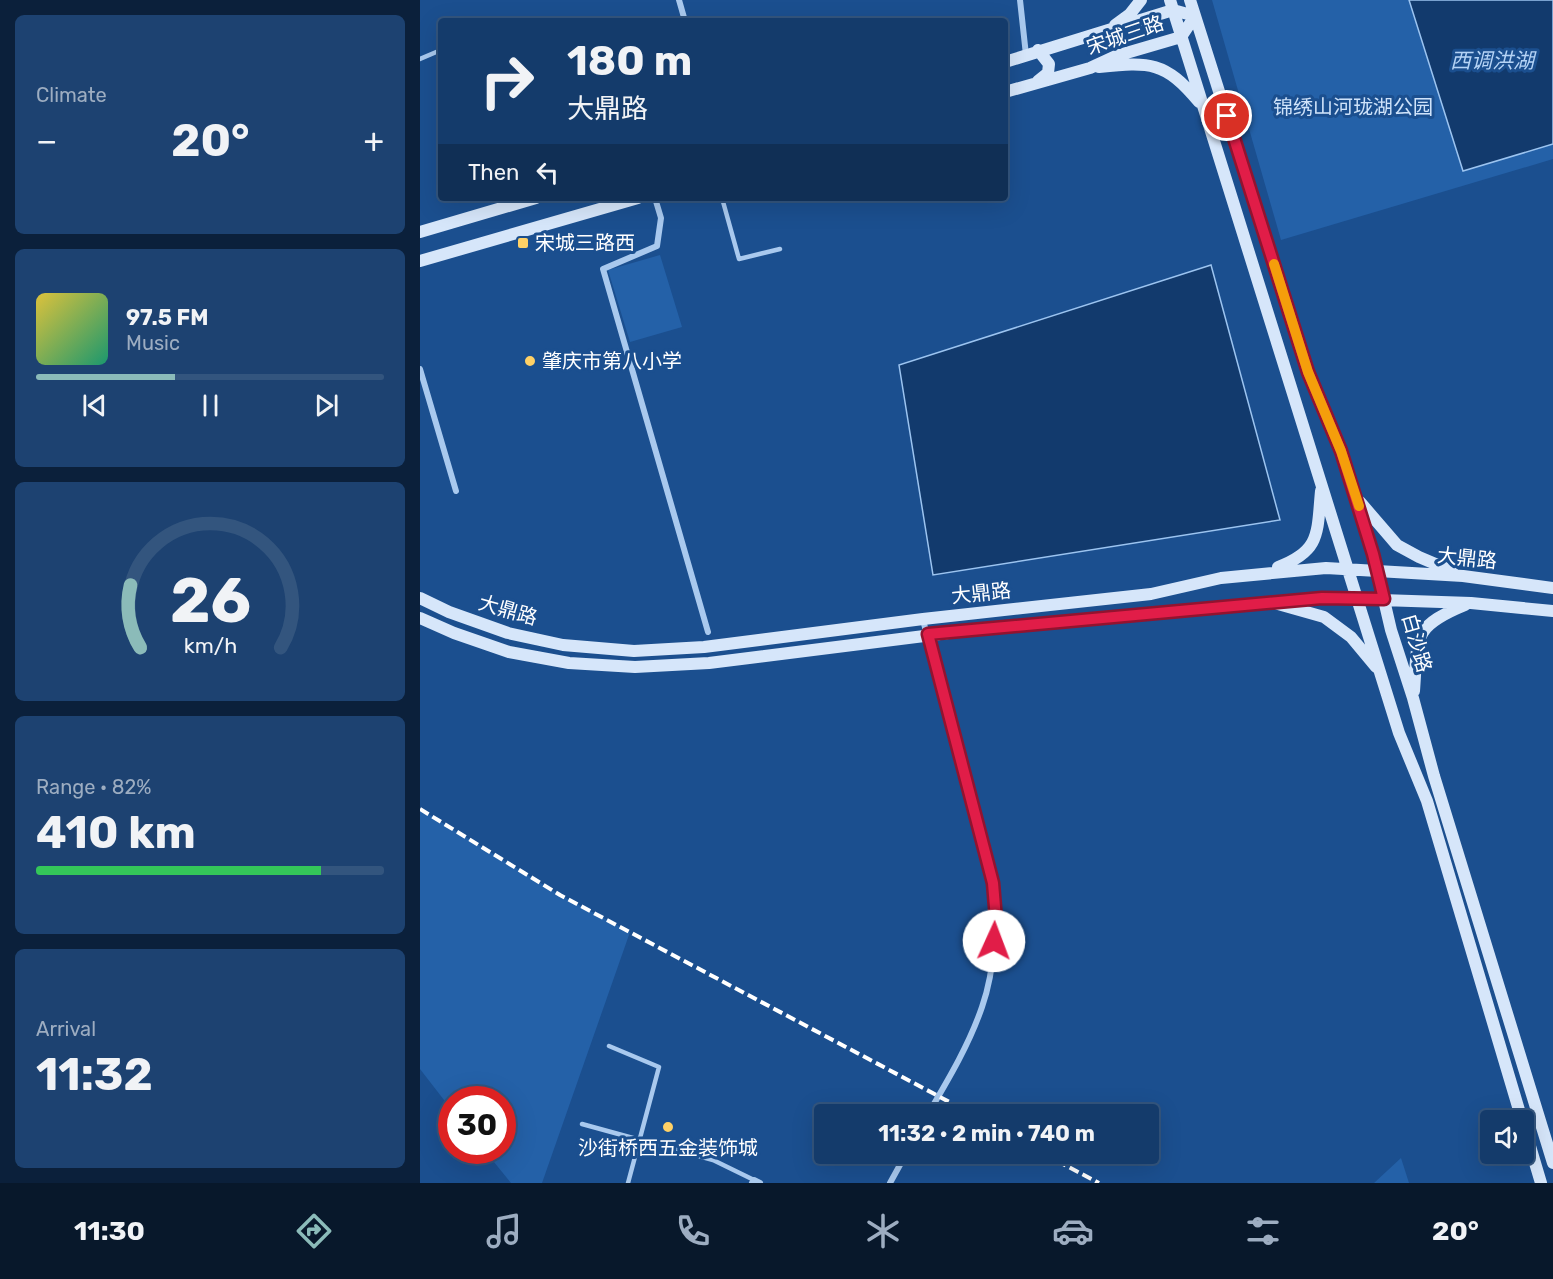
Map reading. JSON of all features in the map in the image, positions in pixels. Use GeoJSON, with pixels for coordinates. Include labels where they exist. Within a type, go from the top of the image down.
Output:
{"type":"FeatureCollection","features":[{"type":"Feature","properties":{"kind":"main road"},"geometry":{"type":"LineString","coordinates":[[1110,29],[1130,14],[1141,0]]}},
{"type":"Feature","properties":{"kind":"main road","name":"白沙路"},"geometry":{"type":"LineString","coordinates":[[1190,0],[1308,372],[1341,451],[1356,497],[1378,570],[1391,630],[1413,698],[1434,776],[1549,1139],[1553,1163]]}},
{"type":"Feature","properties":{"kind":"main road","name":"宋城三路"},"geometry":{"type":"LineString","coordinates":[[1008,61],[1110,29],[1171,5],[1195,16],[1181,37],[1116,56],[1090,68],[1008,91]]}},
{"type":"Feature","properties":{"kind":"main road"},"geometry":{"type":"LineString","coordinates":[[1171,5],[1399,733],[1427,801],[1519,1110]]}},
{"type":"Feature","properties":{"kind":"main road"},"geometry":{"type":"LineString","coordinates":[[1035,84],[1048,73],[1049,64],[1038,50]]}},
{"type":"Feature","properties":{"kind":"main road"},"geometry":{"type":"LineString","coordinates":[[1090,68],[1144,64],[1163,68],[1187,88],[1204,108]]}},
{"type":"Feature","properties":{"kind":"main road"},"geometry":{"type":"LineString","coordinates":[[420,232],[526,201]]}},
{"type":"Feature","properties":{"kind":"main road"},"geometry":{"type":"LineString","coordinates":[[420,261],[628,201]]}},
{"type":"Feature","properties":{"kind":"main road"},"geometry":{"type":"LineString","coordinates":[[1263,573],[1297,560],[1313,543],[1317,532],[1321,487]]}},
{"type":"Feature","properties":{"kind":"main road"},"geometry":{"type":"LineString","coordinates":[[1356,497],[1397,545],[1463,576]]}},
{"type":"Feature","properties":{"kind":"main road","name":"大鼎路"},"geometry":{"type":"LineString","coordinates":[[420,598],[449,612],[508,633],[562,645],[634,651],[704,647],[923,619],[1151,594],[1221,578],[1348,567],[1463,576],[1553,588]]}},
{"type":"Feature","properties":{"kind":"main road","name":"大鼎路"},"geometry":{"type":"LineString","coordinates":[[420,618],[454,633],[509,652],[569,663],[635,667],[710,663],[928,634],[1322,598],[1471,603],[1553,611]]}},
{"type":"Feature","properties":{"kind":"main road"},"geometry":{"type":"LineString","coordinates":[[1271,602],[1324,618],[1352,637],[1381,673]]}},
{"type":"Feature","properties":{"kind":"main road"},"geometry":{"type":"LineString","coordinates":[[1413,698],[1419,638],[1435,619],[1471,603]]}},
{"type":"Feature","properties":{"kind":"main road"},"geometry":{"type":"LineString","coordinates":[[1534,1143],[1549,1139]]}},
{"type":"Feature","properties":{"kind":"main road"},"geometry":{"type":"LineString","coordinates":[[1534,1160],[1541,1183]]}},
{"type":"Feature","properties":{"kind":"street"},"geometry":{"type":"LineString","coordinates":[[679,0],[684,18]]}},
{"type":"Feature","properties":{"kind":"street"},"geometry":{"type":"LineString","coordinates":[[1020,0],[1026,56]]}},
{"type":"Feature","properties":{"kind":"street"},"geometry":{"type":"LineString","coordinates":[[656,201],[661,218],[657,246],[603,270],[708,632]]}},
{"type":"Feature","properties":{"kind":"street"},"geometry":{"type":"LineString","coordinates":[[420,369],[456,491]]}},
{"type":"Feature","properties":{"kind":"street"},"geometry":{"type":"LineString","coordinates":[[923,619],[993,883],[996,919],[992,963],[983,1006],[962,1053],[934,1104]]}},
{"type":"Feature","properties":{"kind":"street"},"geometry":{"type":"LineString","coordinates":[[890,1183],[900,1164]]}},
{"type":"Feature","properties":{"kind":"lane"},"geometry":{"type":"LineString","coordinates":[[420,59],[438,51]]}},
{"type":"Feature","properties":{"kind":"lane"},"geometry":{"type":"LineString","coordinates":[[723,201],[739,259],[780,249]]}},
{"type":"Feature","properties":{"kind":"lane"},"geometry":{"type":"LineString","coordinates":[[609,1046],[659,1067],[628,1183]]}},
{"type":"Feature","properties":{"kind":"lane"},"geometry":{"type":"LineString","coordinates":[[582,1124],[713,1160],[756,1182]]}},
{"type":"Feature","properties":{"kind":"green space","name":"锦绣山河珑湖公园"},"geometry":{"type":"Polygon","coordinates":[[[1212,0],[1553,0],[1553,159],[1281,240],[1212,0]]]}},
{"type":"Feature","properties":{"kind":"green space"},"geometry":{"type":"Polygon","coordinates":[[[660,255],[682,327],[630,342],[608,270],[660,255]]]}},
{"type":"Feature","properties":{"kind":"green space"},"geometry":{"type":"Polygon","coordinates":[[[420,809],[560,895],[630,932],[542,1183],[511,1183],[496,1164],[516,1164],[516,1086],[438,1086],[438,1092],[420,1069],[420,809]]]}},
{"type":"Feature","properties":{"kind":"green space"},"geometry":{"type":"Polygon","coordinates":[[[1401,1158],[1409,1183],[1374,1183],[1401,1158]]]}},
{"type":"Feature","properties":{"kind":"water","name":"西调洪湖"},"geometry":{"type":"Polygon","coordinates":[[[1409,0],[1553,0],[1553,144],[1463,171],[1409,0]]]}},
{"type":"Feature","properties":{"kind":"water"},"geometry":{"type":"Polygon","coordinates":[[[1211,265],[1280,520],[933,575],[899,365],[1211,265]]]}},
{"type":"Feature","properties":{"kind":"railway"},"geometry":{"type":"LineString","coordinates":[[420,809],[560,895],[953,1104]]}},
{"type":"Feature","properties":{"kind":"railway"},"geometry":{"type":"LineString","coordinates":[[1063,1164],[1099,1183]]}},
{"type":"Feature","properties":{"kind":"slow traffic"},"geometry":{"type":"LineString","coordinates":[[1274,264],[1308,372],[1341,451],[1359,506]]}},
{"type":"Feature","properties":{"kind":"place","name":"宋城三路西"},"geometry":{"type":"Point","coordinates":[523,243]}},
{"type":"Feature","properties":{"kind":"place","name":"肇庆市第八小学"},"geometry":{"type":"Point","coordinates":[530,361]}},
{"type":"Feature","properties":{"kind":"place","name":"沙街桥西五金装饰城"},"geometry":{"type":"Point","coordinates":[668,1127]}},
{"type":"Feature","properties":{"kind":"route"},"geometry":{"type":"LineString","coordinates":[[994,941],[996,919],[993,883],[928,634],[1335,597],[1384,599],[1378,570],[1341,451],[1308,372],[1227,116]]}}]}
